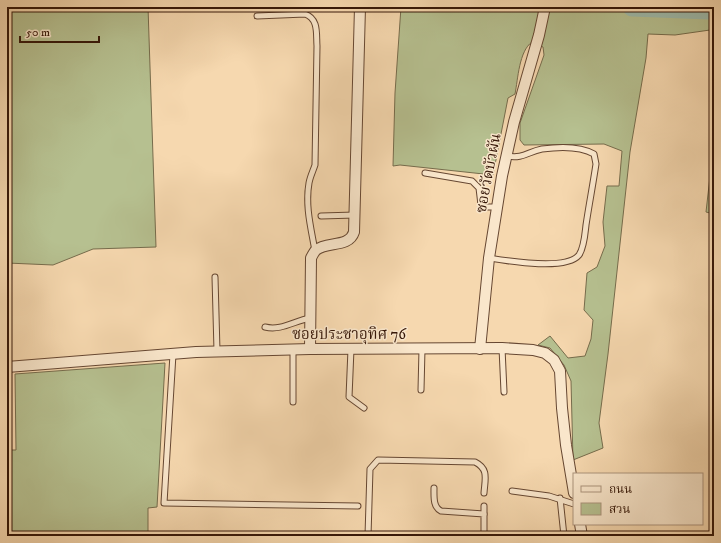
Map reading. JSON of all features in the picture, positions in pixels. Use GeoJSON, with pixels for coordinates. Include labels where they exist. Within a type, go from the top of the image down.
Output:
{"type":"FeatureCollection","features":[{"type":"Feature","properties":{"kind":"street"},"geometry":{"type":"LineString","coordinates":[[310,349],[311,258],[315,251],[321,247],[347,241],[352,238],[354,232],[360,7]]}},
{"type":"Feature","properties":{"kind":"street","name":"ซอยวัดบัวผัน"},"geometry":{"type":"LineString","coordinates":[[480,349],[489,258],[496,207],[514,122],[535,50],[544,7]]}},
{"type":"Feature","properties":{"kind":"street","name":"ซอยประชาอุทิศ 76"},"geometry":{"type":"LineString","coordinates":[[7,367],[217,351],[351,348],[502,348],[533,350],[545,353],[554,360],[560,371],[566,445],[573,487]]}},
{"type":"Feature","properties":{"kind":"street"},"geometry":{"type":"LineString","coordinates":[[580,525],[582,536]]}},
{"type":"Feature","properties":{"kind":"lane"},"geometry":{"type":"LineString","coordinates":[[257,16],[306,14],[314,18],[317,46],[315,165],[309,181],[308,195],[309,216],[315,251]]}},
{"type":"Feature","properties":{"kind":"lane"},"geometry":{"type":"LineString","coordinates":[[489,258],[528,263],[561,263],[573,260],[580,254],[596,164],[594,154],[587,150],[573,148],[541,150],[523,157],[506,156]]}},
{"type":"Feature","properties":{"kind":"lane"},"geometry":{"type":"LineString","coordinates":[[425,173],[472,181],[479,188],[481,205],[484,207],[496,207]]}},
{"type":"Feature","properties":{"kind":"lane"},"geometry":{"type":"LineString","coordinates":[[321,216],[354,215]]}},
{"type":"Feature","properties":{"kind":"lane"},"geometry":{"type":"LineString","coordinates":[[216,277],[217,351]]}},
{"type":"Feature","properties":{"kind":"lane"},"geometry":{"type":"LineString","coordinates":[[265,327],[271,329],[282,328],[297,321],[310,318]]}},
{"type":"Feature","properties":{"kind":"lane"},"geometry":{"type":"LineString","coordinates":[[351,348],[349,397],[364,408]]}},
{"type":"Feature","properties":{"kind":"lane"},"geometry":{"type":"LineString","coordinates":[[502,348],[504,392]]}},
{"type":"Feature","properties":{"kind":"lane"},"geometry":{"type":"LineString","coordinates":[[293,349],[293,402]]}},
{"type":"Feature","properties":{"kind":"lane"},"geometry":{"type":"LineString","coordinates":[[421,390],[422,349]]}},
{"type":"Feature","properties":{"kind":"lane"},"geometry":{"type":"LineString","coordinates":[[173,354],[164,503],[358,506]]}},
{"type":"Feature","properties":{"kind":"lane"},"geometry":{"type":"LineString","coordinates":[[368,536],[370,469],[378,460],[475,462],[482,466],[485,472],[484,493]]}},
{"type":"Feature","properties":{"kind":"lane"},"geometry":{"type":"LineString","coordinates":[[434,488],[436,509],[441,511],[484,514]]}},
{"type":"Feature","properties":{"kind":"lane"},"geometry":{"type":"LineString","coordinates":[[512,491],[560,498],[573,504]]}},
{"type":"Feature","properties":{"kind":"lane"},"geometry":{"type":"LineString","coordinates":[[560,498],[564,536]]}},
{"type":"Feature","properties":{"kind":"lane"},"geometry":{"type":"LineString","coordinates":[[484,506],[484,536]]}},
{"type":"Feature","properties":{"kind":"green space"},"geometry":{"type":"Polygon","coordinates":[[[7,7],[148,7],[156,247],[93,249],[53,265],[7,263],[7,7]]]}},
{"type":"Feature","properties":{"kind":"green space"},"geometry":{"type":"Polygon","coordinates":[[[401,7],[539,7],[652,11],[667,15],[714,14],[714,28],[710,30],[675,35],[648,34],[646,58],[630,152],[599,423],[603,448],[573,460],[571,381],[564,365],[550,348],[538,345],[550,336],[568,358],[585,356],[591,339],[593,320],[584,310],[587,273],[597,267],[605,246],[603,222],[607,186],[619,186],[622,151],[604,144],[524,145],[520,140],[520,123],[544,55],[543,47],[532,42],[524,52],[522,58],[515,94],[508,98],[493,175],[400,165],[393,166],[395,93],[401,7]]]}},
{"type":"Feature","properties":{"kind":"green space"},"geometry":{"type":"Polygon","coordinates":[[[714,141],[714,214],[706,212],[714,141]]]}},
{"type":"Feature","properties":{"kind":"green space"},"geometry":{"type":"Polygon","coordinates":[[[165,363],[157,507],[148,508],[148,536],[7,536],[7,450],[16,450],[15,374],[165,363]]]}},
{"type":"Feature","properties":{"kind":"waterway"},"geometry":{"type":"LineString","coordinates":[[632,7],[709,10],[714,8]]}}]}
